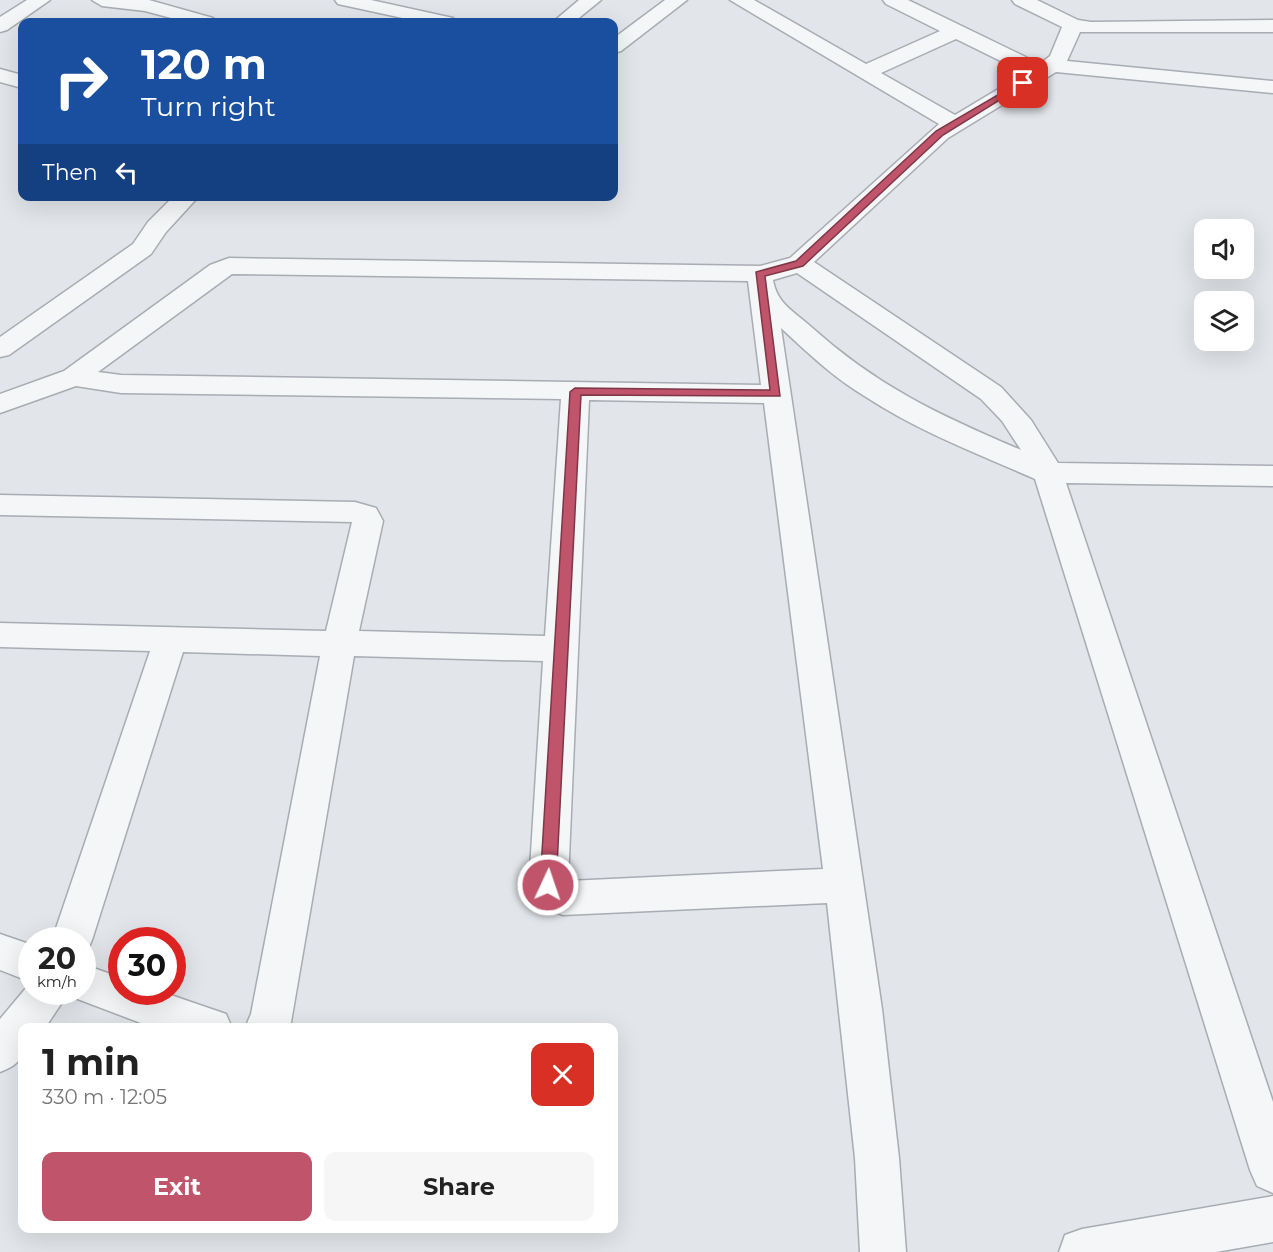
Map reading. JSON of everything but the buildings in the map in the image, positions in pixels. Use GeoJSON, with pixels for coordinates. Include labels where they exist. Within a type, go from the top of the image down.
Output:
{"type":"FeatureCollection","features":[{"type":"Feature","properties":{"kind":"street"},"geometry":{"type":"LineString","coordinates":[[0,26],[40,0]]}},
{"type":"Feature","properties":{"kind":"street"},"geometry":{"type":"LineString","coordinates":[[102,0],[146,5],[192,18]]}},
{"type":"Feature","properties":{"kind":"street"},"geometry":{"type":"LineString","coordinates":[[345,0],[428,18]]}},
{"type":"Feature","properties":{"kind":"street"},"geometry":{"type":"LineString","coordinates":[[567,18],[591,0]]}},
{"type":"Feature","properties":{"kind":"street"},"geometry":{"type":"LineString","coordinates":[[618,44],[677,0]]}},
{"type":"Feature","properties":{"kind":"street"},"geometry":{"type":"LineString","coordinates":[[740,0],[953,123]]}},
{"type":"Feature","properties":{"kind":"street"},"geometry":{"type":"LineString","coordinates":[[893,0],[956,31],[1047,70],[1227,81],[1273,87]]}},
{"type":"Feature","properties":{"kind":"street"},"geometry":{"type":"LineString","coordinates":[[1022,0],[1073,25],[1112,29],[1273,26]]}},
{"type":"Feature","properties":{"kind":"street"},"geometry":{"type":"LineString","coordinates":[[361,18],[373,6]]}},
{"type":"Feature","properties":{"kind":"street"},"geometry":{"type":"LineString","coordinates":[[0,404],[74,377],[219,270],[229,266],[761,286],[799,263],[953,123],[1047,70],[1059,58],[1073,25]]}},
{"type":"Feature","properties":{"kind":"street"},"geometry":{"type":"LineString","coordinates":[[865,72],[956,31]]}},
{"type":"Feature","properties":{"kind":"street"},"geometry":{"type":"LineString","coordinates":[[0,75],[18,81]]}},
{"type":"Feature","properties":{"kind":"street"},"geometry":{"type":"LineString","coordinates":[[0,350],[142,249],[157,227],[183,201]]}},
{"type":"Feature","properties":{"kind":"street"},"geometry":{"type":"LineString","coordinates":[[799,263],[991,393],[1014,415],[1032,439],[1048,473],[1273,1170]]}},
{"type":"Feature","properties":{"kind":"street"},"geometry":{"type":"LineString","coordinates":[[761,286],[871,1088],[883,1252]]}},
{"type":"Feature","properties":{"kind":"street"},"geometry":{"type":"LineString","coordinates":[[761,286],[834,362],[884,396],[926,420],[1048,473],[1273,476]]}},
{"type":"Feature","properties":{"kind":"street"},"geometry":{"type":"LineString","coordinates":[[74,377],[121,384],[776,394]]}},
{"type":"Feature","properties":{"kind":"street"},"geometry":{"type":"LineString","coordinates":[[575,392],[548,885],[553,894],[563,898],[844,885]]}},
{"type":"Feature","properties":{"kind":"street"},"geometry":{"type":"LineString","coordinates":[[0,505],[355,512],[365,515],[368,521],[339,645],[270,1023]]}},
{"type":"Feature","properties":{"kind":"street"},"geometry":{"type":"LineString","coordinates":[[0,635],[561,649]]}},
{"type":"Feature","properties":{"kind":"street"},"geometry":{"type":"LineString","coordinates":[[76,927],[170,640]]}},
{"type":"Feature","properties":{"kind":"street"},"geometry":{"type":"LineString","coordinates":[[0,952],[18,959]]}},
{"type":"Feature","properties":{"kind":"street"},"geometry":{"type":"LineString","coordinates":[[96,988],[197,1023]]}},
{"type":"Feature","properties":{"kind":"street"},"geometry":{"type":"LineString","coordinates":[[23,1023],[38,1005]]}},
{"type":"Feature","properties":{"kind":"street"},"geometry":{"type":"LineString","coordinates":[[0,1052],[18,1030]]}},
{"type":"Feature","properties":{"kind":"street"},"geometry":{"type":"LineString","coordinates":[[1082,1252],[1273,1219]]}},
{"type":"Feature","properties":{"kind":"route"},"geometry":{"type":"LineString","coordinates":[[548,885],[575,392],[776,394],[760,274],[776,272],[799,263],[939,133],[1023,83]]}}]}
